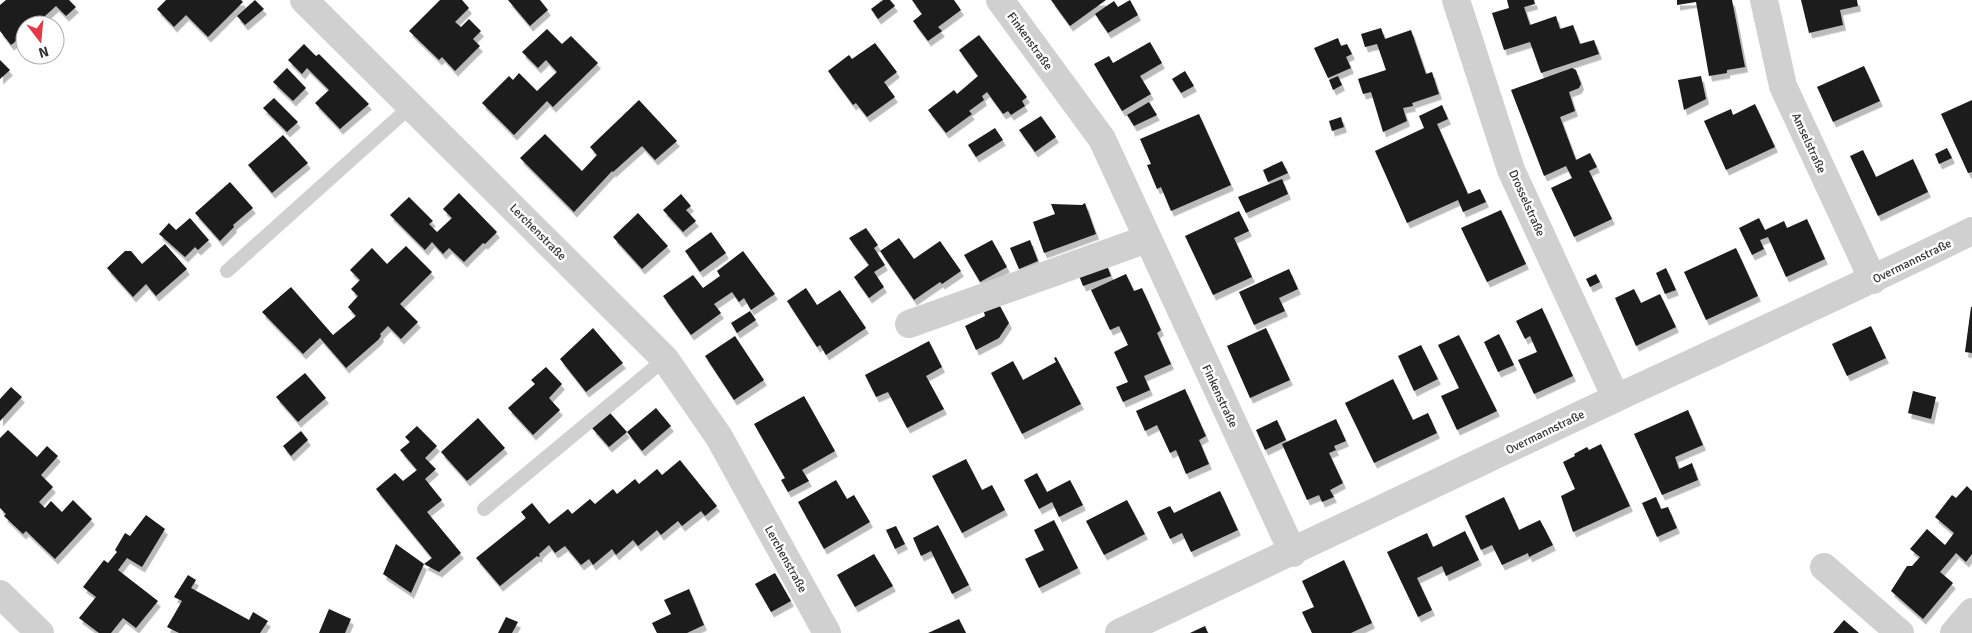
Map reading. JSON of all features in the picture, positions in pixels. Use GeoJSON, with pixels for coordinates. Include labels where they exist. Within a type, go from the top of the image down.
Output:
{"type":"FeatureCollection","features":[{"type":"Feature","properties":{"kind":"street","name":"Lerchenstraße"},"geometry":{"type":"LineString","coordinates":[[304,0],[665,359],[719,437],[827,633]]}},
{"type":"Feature","properties":{"kind":"street","name":"Finkenstraße"},"geometry":{"type":"LineString","coordinates":[[1000,0],[1102,139],[1293,552]]}},
{"type":"Feature","properties":{"kind":"street","name":"Drosselstraße"},"geometry":{"type":"LineString","coordinates":[[1456,0],[1511,170],[1616,398]]}},
{"type":"Feature","properties":{"kind":"street","name":"Amselstraße"},"geometry":{"type":"LineString","coordinates":[[1764,0],[1783,86],[1873,280]]}},
{"type":"Feature","properties":{"kind":"street","name":"Overmannstraße"},"geometry":{"type":"LineString","coordinates":[[1119,633],[1616,398],[1873,280],[1972,231]]}},
{"type":"Feature","properties":{"kind":"street"},"geometry":{"type":"LineString","coordinates":[[909,324],[1148,239]]}},
{"type":"Feature","properties":{"kind":"street"},"geometry":{"type":"LineString","coordinates":[[1824,567],[1900,633]]}},
{"type":"Feature","properties":{"kind":"street"},"geometry":{"type":"LineString","coordinates":[[0,594],[40,633]]}},
{"type":"Feature","properties":{"kind":"street"},"geometry":{"type":"LineString","coordinates":[[1954,633],[1972,612]]}},
{"type":"Feature","properties":{"kind":"lane"},"geometry":{"type":"LineString","coordinates":[[227,271],[411,106]]}},
{"type":"Feature","properties":{"kind":"lane"},"geometry":{"type":"LineString","coordinates":[[484,509],[665,359]]}},
{"type":"Feature","properties":{"kind":"building"},"geometry":{"type":"Polygon","coordinates":[[[6,0],[69,0],[76,7],[66,16],[56,6],[46,15],[15,15],[15,42],[11,45],[0,31],[0,5],[6,0]]]}},
{"type":"Feature","properties":{"kind":"building"},"geometry":{"type":"Polygon","coordinates":[[[166,0],[241,0],[243,2],[208,37],[186,15],[174,27],[157,9],[166,0]]]}},
{"type":"Feature","properties":{"kind":"building"},"geometry":{"type":"Polygon","coordinates":[[[255,0],[264,9],[245,25],[237,16],[255,0]]]}},
{"type":"Feature","properties":{"kind":"building"},"geometry":{"type":"Polygon","coordinates":[[[440,0],[462,0],[469,8],[455,22],[461,27],[469,19],[481,31],[473,39],[480,46],[455,71],[442,57],[439,60],[409,31],[440,0]]]}},
{"type":"Feature","properties":{"kind":"building"},"geometry":{"type":"Polygon","coordinates":[[[508,0],[540,0],[548,10],[530,26],[508,0]]]}},
{"type":"Feature","properties":{"kind":"building"},"geometry":{"type":"Polygon","coordinates":[[[883,0],[890,0],[895,6],[878,19],[871,9],[883,0]]]}},
{"type":"Feature","properties":{"kind":"building"},"geometry":{"type":"Polygon","coordinates":[[[912,0],[954,0],[961,10],[938,27],[942,31],[928,41],[913,21],[922,14],[912,0]]]}},
{"type":"Feature","properties":{"kind":"building"},"geometry":{"type":"Polygon","coordinates":[[[1051,0],[1106,0],[1070,26],[1051,0]]]}},
{"type":"Feature","properties":{"kind":"building"},"geometry":{"type":"Polygon","coordinates":[[[1130,0],[1138,15],[1108,33],[1095,14],[1114,1],[1118,7],[1130,0]]]}},
{"type":"Feature","properties":{"kind":"building"},"geometry":{"type":"Polygon","coordinates":[[[1507,0],[1534,0],[1535,4],[1524,7],[1530,25],[1556,16],[1560,29],[1573,25],[1580,44],[1594,40],[1599,54],[1541,73],[1530,42],[1504,50],[1492,13],[1509,8],[1507,0]]]}},
{"type":"Feature","properties":{"kind":"building"},"geometry":{"type":"Polygon","coordinates":[[[1677,0],[1732,0],[1745,67],[1709,76],[1696,2],[1677,5],[1677,0]]]}},
{"type":"Feature","properties":{"kind":"building"},"geometry":{"type":"Polygon","coordinates":[[[1801,0],[1857,0],[1858,6],[1840,10],[1843,25],[1809,33],[1801,0]]]}},
{"type":"Feature","properties":{"kind":"building"},"geometry":{"type":"Polygon","coordinates":[[[1381,28],[1385,39],[1411,30],[1426,74],[1432,72],[1439,94],[1412,103],[1413,106],[1403,108],[1407,121],[1383,132],[1371,92],[1363,94],[1358,79],[1386,70],[1377,44],[1365,47],[1361,34],[1381,28]]]}},
{"type":"Feature","properties":{"kind":"building"},"geometry":{"type":"Polygon","coordinates":[[[547,29],[562,44],[571,36],[598,63],[553,107],[547,101],[514,135],[482,103],[509,76],[513,80],[519,73],[537,91],[557,72],[546,60],[538,68],[522,52],[547,29]]]}},
{"type":"Feature","properties":{"kind":"building"},"geometry":{"type":"Polygon","coordinates":[[[979,35],[1027,97],[1022,101],[1025,106],[1011,115],[1008,111],[1003,114],[987,92],[982,96],[984,100],[969,111],[972,114],[946,133],[928,110],[954,90],[957,94],[978,76],[959,50],[979,35]]]}},
{"type":"Feature","properties":{"kind":"building"},"geometry":{"type":"Polygon","coordinates":[[[1338,38],[1341,46],[1347,44],[1352,54],[1346,57],[1351,68],[1328,78],[1314,48],[1338,38]]]}},
{"type":"Feature","properties":{"kind":"building"},"geometry":{"type":"Polygon","coordinates":[[[1150,42],[1162,63],[1140,76],[1151,94],[1122,111],[1094,64],[1109,56],[1113,63],[1150,42]]]}},
{"type":"Feature","properties":{"kind":"building"},"geometry":{"type":"Polygon","coordinates":[[[875,43],[897,72],[884,82],[895,97],[867,117],[856,103],[853,105],[828,71],[849,55],[852,59],[875,43]]]}},
{"type":"Feature","properties":{"kind":"building"},"geometry":{"type":"Polygon","coordinates":[[[304,44],[316,56],[319,54],[369,104],[340,129],[315,103],[329,90],[307,68],[302,74],[288,60],[304,44]]]}},
{"type":"Feature","properties":{"kind":"building"},"geometry":{"type":"Polygon","coordinates":[[[0,60],[10,70],[0,79],[0,60]]]}},
{"type":"Feature","properties":{"kind":"building"},"geometry":{"type":"Polygon","coordinates":[[[1864,66],[1880,101],[1833,122],[1817,87],[1864,66]]]}},
{"type":"Feature","properties":{"kind":"building"},"geometry":{"type":"Polygon","coordinates":[[[287,68],[306,88],[293,101],[273,82],[287,68]]]}},
{"type":"Feature","properties":{"kind":"building"},"geometry":{"type":"Polygon","coordinates":[[[1572,68],[1576,70],[1581,84],[1579,88],[1569,92],[1575,111],[1560,117],[1576,160],[1590,153],[1597,167],[1589,171],[1612,219],[1574,237],[1551,188],[1572,178],[1566,166],[1544,176],[1511,90],[1572,68]]]}},
{"type":"Feature","properties":{"kind":"building"},"geometry":{"type":"Polygon","coordinates":[[[1185,71],[1194,86],[1181,93],[1172,79],[1185,71]]]}},
{"type":"Feature","properties":{"kind":"building"},"geometry":{"type":"Polygon","coordinates":[[[1338,76],[1342,85],[1333,90],[1329,80],[1338,76]]]}},
{"type":"Feature","properties":{"kind":"building"},"geometry":{"type":"Polygon","coordinates":[[[1701,76],[1706,99],[1684,110],[1678,80],[1701,76]]]}},
{"type":"Feature","properties":{"kind":"building"},"geometry":{"type":"Polygon","coordinates":[[[274,98],[298,122],[287,132],[263,108],[274,98]]]}},
{"type":"Feature","properties":{"kind":"building"},"geometry":{"type":"Polygon","coordinates":[[[639,100],[677,141],[655,160],[642,146],[612,171],[574,212],[520,158],[545,134],[582,171],[597,155],[590,147],[639,100]]]}},
{"type":"Feature","properties":{"kind":"building"},"geometry":{"type":"Polygon","coordinates":[[[1972,100],[1972,172],[1968,173],[1941,114],[1972,100]]]}},
{"type":"Feature","properties":{"kind":"building"},"geometry":{"type":"Polygon","coordinates":[[[1149,102],[1157,115],[1134,126],[1127,115],[1149,102]]]}},
{"type":"Feature","properties":{"kind":"building"},"geometry":{"type":"Polygon","coordinates":[[[1755,104],[1775,147],[1726,170],[1704,121],[1731,109],[1733,115],[1755,104]]]}},
{"type":"Feature","properties":{"kind":"building"},"geometry":{"type":"Polygon","coordinates":[[[1442,105],[1448,119],[1437,124],[1468,194],[1480,189],[1486,202],[1463,212],[1458,200],[1407,223],[1375,151],[1424,128],[1419,116],[1442,105]]]}},
{"type":"Feature","properties":{"kind":"building"},"geometry":{"type":"Polygon","coordinates":[[[1199,114],[1231,185],[1171,211],[1161,187],[1157,189],[1147,165],[1151,164],[1140,139],[1199,114]]]}},
{"type":"Feature","properties":{"kind":"building"},"geometry":{"type":"Polygon","coordinates":[[[1041,116],[1056,137],[1035,152],[1019,130],[1041,116]]]}},
{"type":"Feature","properties":{"kind":"building"},"geometry":{"type":"Polygon","coordinates":[[[1341,117],[1344,127],[1332,131],[1329,121],[1341,117]]]}},
{"type":"Feature","properties":{"kind":"building"},"geometry":{"type":"Polygon","coordinates":[[[995,128],[1003,140],[976,157],[968,145],[995,128]]]}},
{"type":"Feature","properties":{"kind":"building"},"geometry":{"type":"Polygon","coordinates":[[[283,135],[308,163],[272,193],[248,165],[283,135]]]}},
{"type":"Feature","properties":{"kind":"building"},"geometry":{"type":"Polygon","coordinates":[[[1947,148],[1952,158],[1939,164],[1935,154],[1947,148]]]}},
{"type":"Feature","properties":{"kind":"building"},"geometry":{"type":"Polygon","coordinates":[[[1863,150],[1876,177],[1913,159],[1928,192],[1878,216],[1850,156],[1863,150]]]}},
{"type":"Feature","properties":{"kind":"building"},"geometry":{"type":"Polygon","coordinates":[[[1282,161],[1288,173],[1268,182],[1263,170],[1282,161]]]}},
{"type":"Feature","properties":{"kind":"building"},"geometry":{"type":"Polygon","coordinates":[[[1282,179],[1288,194],[1246,213],[1238,197],[1282,179]]]}},
{"type":"Feature","properties":{"kind":"building"},"geometry":{"type":"Polygon","coordinates":[[[230,182],[253,208],[233,225],[234,227],[220,241],[195,213],[230,182]]]}},
{"type":"Feature","properties":{"kind":"building"},"geometry":{"type":"Polygon","coordinates":[[[459,193],[497,232],[464,262],[449,248],[443,254],[432,242],[425,250],[390,215],[409,197],[433,221],[429,224],[437,232],[452,218],[443,209],[459,193]]]}},
{"type":"Feature","properties":{"kind":"building"},"geometry":{"type":"Polygon","coordinates":[[[681,194],[691,206],[686,210],[696,221],[683,232],[663,210],[681,194]]]}},
{"type":"Feature","properties":{"kind":"building"},"geometry":{"type":"Polygon","coordinates":[[[1085,203],[1096,234],[1044,253],[1033,222],[1055,214],[1051,204],[1082,205],[1085,203]]]}},
{"type":"Feature","properties":{"kind":"building"},"geometry":{"type":"Polygon","coordinates":[[[1501,210],[1526,264],[1487,282],[1461,228],[1501,210]]]}},
{"type":"Feature","properties":{"kind":"building"},"geometry":{"type":"Polygon","coordinates":[[[1239,211],[1249,231],[1234,238],[1252,277],[1213,295],[1185,236],[1239,211]]]}},
{"type":"Feature","properties":{"kind":"building"},"geometry":{"type":"Polygon","coordinates":[[[638,213],[668,246],[642,269],[613,237],[638,213]]]}},
{"type":"Feature","properties":{"kind":"building"},"geometry":{"type":"Polygon","coordinates":[[[190,218],[209,240],[198,250],[195,247],[185,257],[159,234],[169,223],[176,230],[190,218]]]}},
{"type":"Feature","properties":{"kind":"building"},"geometry":{"type":"Polygon","coordinates":[[[1759,218],[1765,230],[1784,221],[1787,228],[1807,219],[1825,259],[1786,277],[1768,237],[1760,240],[1764,249],[1752,255],[1739,228],[1759,218]]]}},
{"type":"Feature","properties":{"kind":"building"},"geometry":{"type":"Polygon","coordinates":[[[866,228],[878,245],[874,248],[885,265],[874,272],[884,287],[869,298],[854,277],[869,265],[849,238],[866,228]]]}},
{"type":"Feature","properties":{"kind":"building"},"geometry":{"type":"Polygon","coordinates":[[[711,232],[726,253],[700,272],[685,251],[711,232]]]}},
{"type":"Feature","properties":{"kind":"building"},"geometry":{"type":"Polygon","coordinates":[[[899,238],[914,259],[940,241],[961,271],[942,284],[940,282],[914,300],[880,251],[899,238]]]}},
{"type":"Feature","properties":{"kind":"building"},"geometry":{"type":"Polygon","coordinates":[[[992,240],[1007,267],[980,282],[964,255],[992,240]]]}},
{"type":"Feature","properties":{"kind":"building"},"geometry":{"type":"Polygon","coordinates":[[[1030,240],[1038,261],[1019,269],[1010,248],[1030,240]]]}},
{"type":"Feature","properties":{"kind":"building"},"geometry":{"type":"Polygon","coordinates":[[[165,244],[187,269],[156,296],[146,284],[133,297],[107,268],[125,251],[131,251],[142,264],[165,244]]]}},
{"type":"Feature","properties":{"kind":"building"},"geometry":{"type":"Polygon","coordinates":[[[406,246],[432,272],[400,304],[418,322],[401,339],[388,326],[380,334],[381,336],[378,340],[346,368],[320,338],[303,354],[262,312],[291,287],[333,335],[356,316],[348,307],[358,296],[351,289],[360,280],[350,270],[372,248],[387,264],[406,246]]]}},
{"type":"Feature","properties":{"kind":"building"},"geometry":{"type":"Polygon","coordinates":[[[1736,248],[1758,296],[1706,320],[1684,272],[1736,248]]]}},
{"type":"Feature","properties":{"kind":"building"},"geometry":{"type":"Polygon","coordinates":[[[743,251],[775,294],[751,310],[744,298],[739,302],[732,292],[714,304],[721,313],[691,335],[663,296],[693,275],[703,288],[720,276],[717,271],[743,251]]]}},
{"type":"Feature","properties":{"kind":"building"},"geometry":{"type":"Polygon","coordinates":[[[1106,263],[1111,276],[1083,286],[1078,273],[1106,263]]]}},
{"type":"Feature","properties":{"kind":"building"},"geometry":{"type":"Polygon","coordinates":[[[1666,268],[1676,290],[1665,294],[1656,273],[1666,268]]]}},
{"type":"Feature","properties":{"kind":"building"},"geometry":{"type":"Polygon","coordinates":[[[1289,269],[1298,289],[1279,298],[1285,311],[1254,325],[1239,292],[1289,269]]]}},
{"type":"Feature","properties":{"kind":"building"},"geometry":{"type":"Polygon","coordinates":[[[1126,274],[1134,291],[1142,288],[1161,330],[1157,333],[1171,364],[1144,376],[1150,390],[1123,402],[1116,387],[1128,382],[1114,352],[1128,345],[1119,326],[1110,330],[1091,290],[1126,274]]]}},
{"type":"Feature","properties":{"kind":"building"},"geometry":{"type":"Polygon","coordinates":[[[1596,274],[1600,282],[1590,287],[1586,279],[1596,274]]]}},
{"type":"Feature","properties":{"kind":"building"},"geometry":{"type":"Polygon","coordinates":[[[806,288],[817,305],[840,290],[866,328],[826,355],[820,345],[817,347],[787,301],[806,288]]]}},
{"type":"Feature","properties":{"kind":"building"},"geometry":{"type":"Polygon","coordinates":[[[1634,289],[1641,303],[1660,294],[1676,327],[1636,346],[1615,298],[1634,289]]]}},
{"type":"Feature","properties":{"kind":"building"},"geometry":{"type":"Polygon","coordinates":[[[1000,306],[1009,323],[999,338],[976,350],[965,326],[985,316],[984,312],[1000,306]]]}},
{"type":"Feature","properties":{"kind":"building"},"geometry":{"type":"Polygon","coordinates":[[[1972,307],[1972,353],[1965,352],[1972,307]]]}},
{"type":"Feature","properties":{"kind":"building"},"geometry":{"type":"Polygon","coordinates":[[[1542,308],[1573,376],[1534,394],[1518,360],[1537,352],[1530,336],[1525,339],[1516,321],[1542,308]]]}},
{"type":"Feature","properties":{"kind":"building"},"geometry":{"type":"Polygon","coordinates":[[[750,311],[756,320],[737,333],[731,323],[750,311]]]}},
{"type":"Feature","properties":{"kind":"building"},"geometry":{"type":"Polygon","coordinates":[[[1871,326],[1886,358],[1847,376],[1832,344],[1871,326]]]}},
{"type":"Feature","properties":{"kind":"building"},"geometry":{"type":"Polygon","coordinates":[[[593,328],[623,363],[586,392],[560,359],[593,328]]]}},
{"type":"Feature","properties":{"kind":"building"},"geometry":{"type":"Polygon","coordinates":[[[1266,328],[1290,380],[1250,398],[1227,346],[1266,328]]]}},
{"type":"Feature","properties":{"kind":"building"},"geometry":{"type":"Polygon","coordinates":[[[1499,334],[1514,365],[1498,372],[1484,342],[1499,334]]]}},
{"type":"Feature","properties":{"kind":"building"},"geometry":{"type":"Polygon","coordinates":[[[1459,335],[1497,411],[1457,430],[1441,396],[1459,388],[1438,345],[1459,335]]]}},
{"type":"Feature","properties":{"kind":"building"},"geometry":{"type":"Polygon","coordinates":[[[735,336],[764,380],[734,400],[705,356],[735,336]]]}},
{"type":"Feature","properties":{"kind":"building"},"geometry":{"type":"Polygon","coordinates":[[[929,341],[942,367],[926,376],[944,409],[907,428],[888,392],[876,397],[865,375],[929,341]]]}},
{"type":"Feature","properties":{"kind":"building"},"geometry":{"type":"Polygon","coordinates":[[[1421,345],[1438,379],[1414,391],[1398,356],[1421,345]]]}},
{"type":"Feature","properties":{"kind":"building"},"geometry":{"type":"Polygon","coordinates":[[[1056,357],[1081,404],[1022,434],[991,373],[1013,361],[1023,380],[1056,362],[1054,358],[1056,357]]]}},
{"type":"Feature","properties":{"kind":"building"},"geometry":{"type":"Polygon","coordinates":[[[546,367],[562,384],[549,398],[560,410],[533,435],[508,408],[535,384],[531,380],[546,367]]]}},
{"type":"Feature","properties":{"kind":"building"},"geometry":{"type":"Polygon","coordinates":[[[305,373],[326,398],[298,422],[276,397],[305,373]]]}},
{"type":"Feature","properties":{"kind":"building"},"geometry":{"type":"Polygon","coordinates":[[[1393,379],[1413,420],[1428,413],[1437,433],[1374,463],[1345,403],[1393,379]]]}},
{"type":"Feature","properties":{"kind":"building"},"geometry":{"type":"Polygon","coordinates":[[[11,387],[22,397],[0,421],[0,399],[11,387]]]}},
{"type":"Feature","properties":{"kind":"building"},"geometry":{"type":"Polygon","coordinates":[[[1185,389],[1206,436],[1199,440],[1209,464],[1186,474],[1176,450],[1170,453],[1157,425],[1145,431],[1136,411],[1185,389]]]}},
{"type":"Feature","properties":{"kind":"building"},"geometry":{"type":"Polygon","coordinates":[[[1913,391],[1936,397],[1931,419],[1908,413],[1913,391]]]}},
{"type":"Feature","properties":{"kind":"building"},"geometry":{"type":"Polygon","coordinates":[[[804,396],[835,451],[802,470],[809,481],[788,492],[781,480],[785,478],[754,424],[804,396]]]}},
{"type":"Feature","properties":{"kind":"building"},"geometry":{"type":"Polygon","coordinates":[[[656,408],[671,426],[642,451],[627,432],[656,408]]]}},
{"type":"Feature","properties":{"kind":"building"},"geometry":{"type":"Polygon","coordinates":[[[1688,410],[1703,445],[1675,457],[1679,469],[1692,463],[1698,480],[1662,495],[1634,434],[1688,410]]]}},
{"type":"Feature","properties":{"kind":"building"},"geometry":{"type":"Polygon","coordinates":[[[610,413],[627,432],[609,447],[592,428],[610,413]]]}},
{"type":"Feature","properties":{"kind":"building"},"geometry":{"type":"Polygon","coordinates":[[[478,418],[505,448],[467,481],[441,452],[478,418]]]}},
{"type":"Feature","properties":{"kind":"building"},"geometry":{"type":"Polygon","coordinates":[[[1336,419],[1346,441],[1334,446],[1336,450],[1329,453],[1343,483],[1330,490],[1334,497],[1322,502],[1319,495],[1307,500],[1282,444],[1336,419]]]}},
{"type":"Feature","properties":{"kind":"building"},"geometry":{"type":"Polygon","coordinates":[[[1277,420],[1286,440],[1265,450],[1256,430],[1277,420]]]}},
{"type":"Feature","properties":{"kind":"building"},"geometry":{"type":"Polygon","coordinates":[[[417,426],[437,446],[425,458],[436,469],[425,479],[442,500],[427,512],[461,553],[439,572],[424,564],[432,558],[376,489],[395,473],[403,481],[417,470],[400,450],[410,442],[405,437],[417,426]]]}},
{"type":"Feature","properties":{"kind":"building"},"geometry":{"type":"Polygon","coordinates":[[[8,430],[37,457],[47,446],[58,456],[41,475],[53,487],[39,502],[45,508],[51,501],[62,512],[73,500],[92,519],[55,559],[26,531],[23,534],[4,516],[6,514],[0,508],[0,438],[8,430]]]}},
{"type":"Feature","properties":{"kind":"building"},"geometry":{"type":"Polygon","coordinates":[[[301,431],[308,440],[291,456],[283,446],[301,431]]]}},
{"type":"Feature","properties":{"kind":"building"},"geometry":{"type":"Polygon","coordinates":[[[1601,444],[1630,506],[1573,532],[1561,496],[1575,489],[1563,462],[1587,447],[1589,450],[1601,444]]]}},
{"type":"Feature","properties":{"kind":"building"},"geometry":{"type":"Polygon","coordinates":[[[966,459],[982,490],[992,485],[1005,510],[962,533],[932,476],[966,459]]]}},
{"type":"Feature","properties":{"kind":"building"},"geometry":{"type":"Polygon","coordinates":[[[680,460],[717,506],[705,516],[701,511],[682,526],[678,521],[661,535],[657,530],[638,546],[633,540],[616,555],[612,549],[593,565],[589,559],[581,565],[565,546],[555,553],[549,545],[539,554],[540,556],[537,556],[500,586],[476,558],[526,518],[521,512],[532,503],[549,524],[568,509],[572,514],[590,499],[595,504],[613,489],[617,494],[635,479],[639,484],[657,469],[662,475],[680,460]]]}},
{"type":"Feature","properties":{"kind":"building"},"geometry":{"type":"Polygon","coordinates":[[[1037,473],[1047,492],[1070,480],[1083,505],[1059,517],[1052,502],[1039,509],[1024,480],[1037,473]]]}},
{"type":"Feature","properties":{"kind":"building"},"geometry":{"type":"Polygon","coordinates":[[[836,480],[847,499],[854,495],[870,522],[824,549],[798,502],[836,480]]]}},
{"type":"Feature","properties":{"kind":"building"},"geometry":{"type":"Polygon","coordinates":[[[1967,486],[1972,491],[1972,554],[1966,562],[1956,553],[1940,572],[1953,583],[1923,619],[1891,591],[1907,566],[1912,566],[1920,557],[1910,549],[1927,529],[1945,545],[1954,533],[1935,517],[1952,495],[1956,498],[1967,486]]]}},
{"type":"Feature","properties":{"kind":"building"},"geometry":{"type":"Polygon","coordinates":[[[1220,491],[1238,530],[1191,552],[1182,533],[1170,539],[1157,512],[1170,506],[1174,513],[1220,491]]]}},
{"type":"Feature","properties":{"kind":"building"},"geometry":{"type":"Polygon","coordinates":[[[1504,497],[1519,530],[1540,520],[1553,545],[1529,557],[1528,553],[1502,565],[1492,545],[1481,550],[1465,516],[1504,497]]]}},
{"type":"Feature","properties":{"kind":"building"},"geometry":{"type":"Polygon","coordinates":[[[1656,497],[1661,509],[1668,507],[1677,528],[1657,537],[1642,503],[1656,497]]]}},
{"type":"Feature","properties":{"kind":"building"},"geometry":{"type":"Polygon","coordinates":[[[1127,500],[1145,534],[1104,555],[1086,521],[1127,500]]]}},
{"type":"Feature","properties":{"kind":"building"},"geometry":{"type":"Polygon","coordinates":[[[146,515],[165,529],[142,567],[127,558],[118,570],[158,601],[136,628],[123,618],[111,633],[99,633],[79,618],[96,597],[83,587],[104,560],[108,563],[117,552],[115,550],[125,533],[130,536],[146,515]]]}},
{"type":"Feature","properties":{"kind":"building"},"geometry":{"type":"Polygon","coordinates":[[[1054,520],[1078,568],[1039,588],[1025,559],[1044,550],[1034,530],[1054,520]]]}},
{"type":"Feature","properties":{"kind":"building"},"geometry":{"type":"Polygon","coordinates":[[[938,525],[969,585],[952,594],[931,551],[921,556],[913,538],[938,525]]]}},
{"type":"Feature","properties":{"kind":"building"},"geometry":{"type":"Polygon","coordinates":[[[896,526],[905,544],[895,549],[886,530],[896,526]]]}},
{"type":"Feature","properties":{"kind":"building"},"geometry":{"type":"Polygon","coordinates":[[[1465,531],[1479,560],[1446,576],[1442,566],[1417,578],[1432,610],[1418,617],[1387,552],[1427,533],[1433,547],[1465,531]]]}},
{"type":"Feature","properties":{"kind":"building"},"geometry":{"type":"Polygon","coordinates":[[[396,544],[424,564],[411,593],[383,574],[396,544]]]}},
{"type":"Feature","properties":{"kind":"building"},"geometry":{"type":"Polygon","coordinates":[[[874,554],[893,586],[855,607],[837,575],[874,554]]]}},
{"type":"Feature","properties":{"kind":"building"},"geometry":{"type":"Polygon","coordinates":[[[1344,560],[1372,623],[1351,633],[1312,633],[1302,612],[1314,607],[1302,581],[1344,560]]]}},
{"type":"Feature","properties":{"kind":"building"},"geometry":{"type":"Polygon","coordinates":[[[775,573],[791,601],[771,612],[755,584],[775,573]]]}},
{"type":"Feature","properties":{"kind":"building"},"geometry":{"type":"Polygon","coordinates":[[[188,575],[196,580],[191,588],[249,620],[253,612],[268,621],[260,633],[179,633],[167,627],[182,601],[174,597],[188,575]]]}},
{"type":"Feature","properties":{"kind":"building"},"geometry":{"type":"Polygon","coordinates":[[[689,589],[704,625],[687,633],[657,633],[652,623],[671,614],[664,600],[689,589]]]}},
{"type":"Feature","properties":{"kind":"building"},"geometry":{"type":"Polygon","coordinates":[[[329,609],[351,619],[345,633],[319,633],[329,609]]]}},
{"type":"Feature","properties":{"kind":"building"},"geometry":{"type":"Polygon","coordinates":[[[506,617],[518,622],[512,633],[498,633],[506,617]]]}},
{"type":"Feature","properties":{"kind":"building"},"geometry":{"type":"Polygon","coordinates":[[[959,619],[966,633],[928,633],[959,619]]]}},
{"type":"Feature","properties":{"kind":"building"},"geometry":{"type":"Polygon","coordinates":[[[1844,620],[1859,633],[1833,633],[1844,620]]]}},
{"type":"Feature","properties":{"kind":"building"},"geometry":{"type":"Polygon","coordinates":[[[1205,626],[1208,633],[1190,633],[1205,626]]]}}]}
